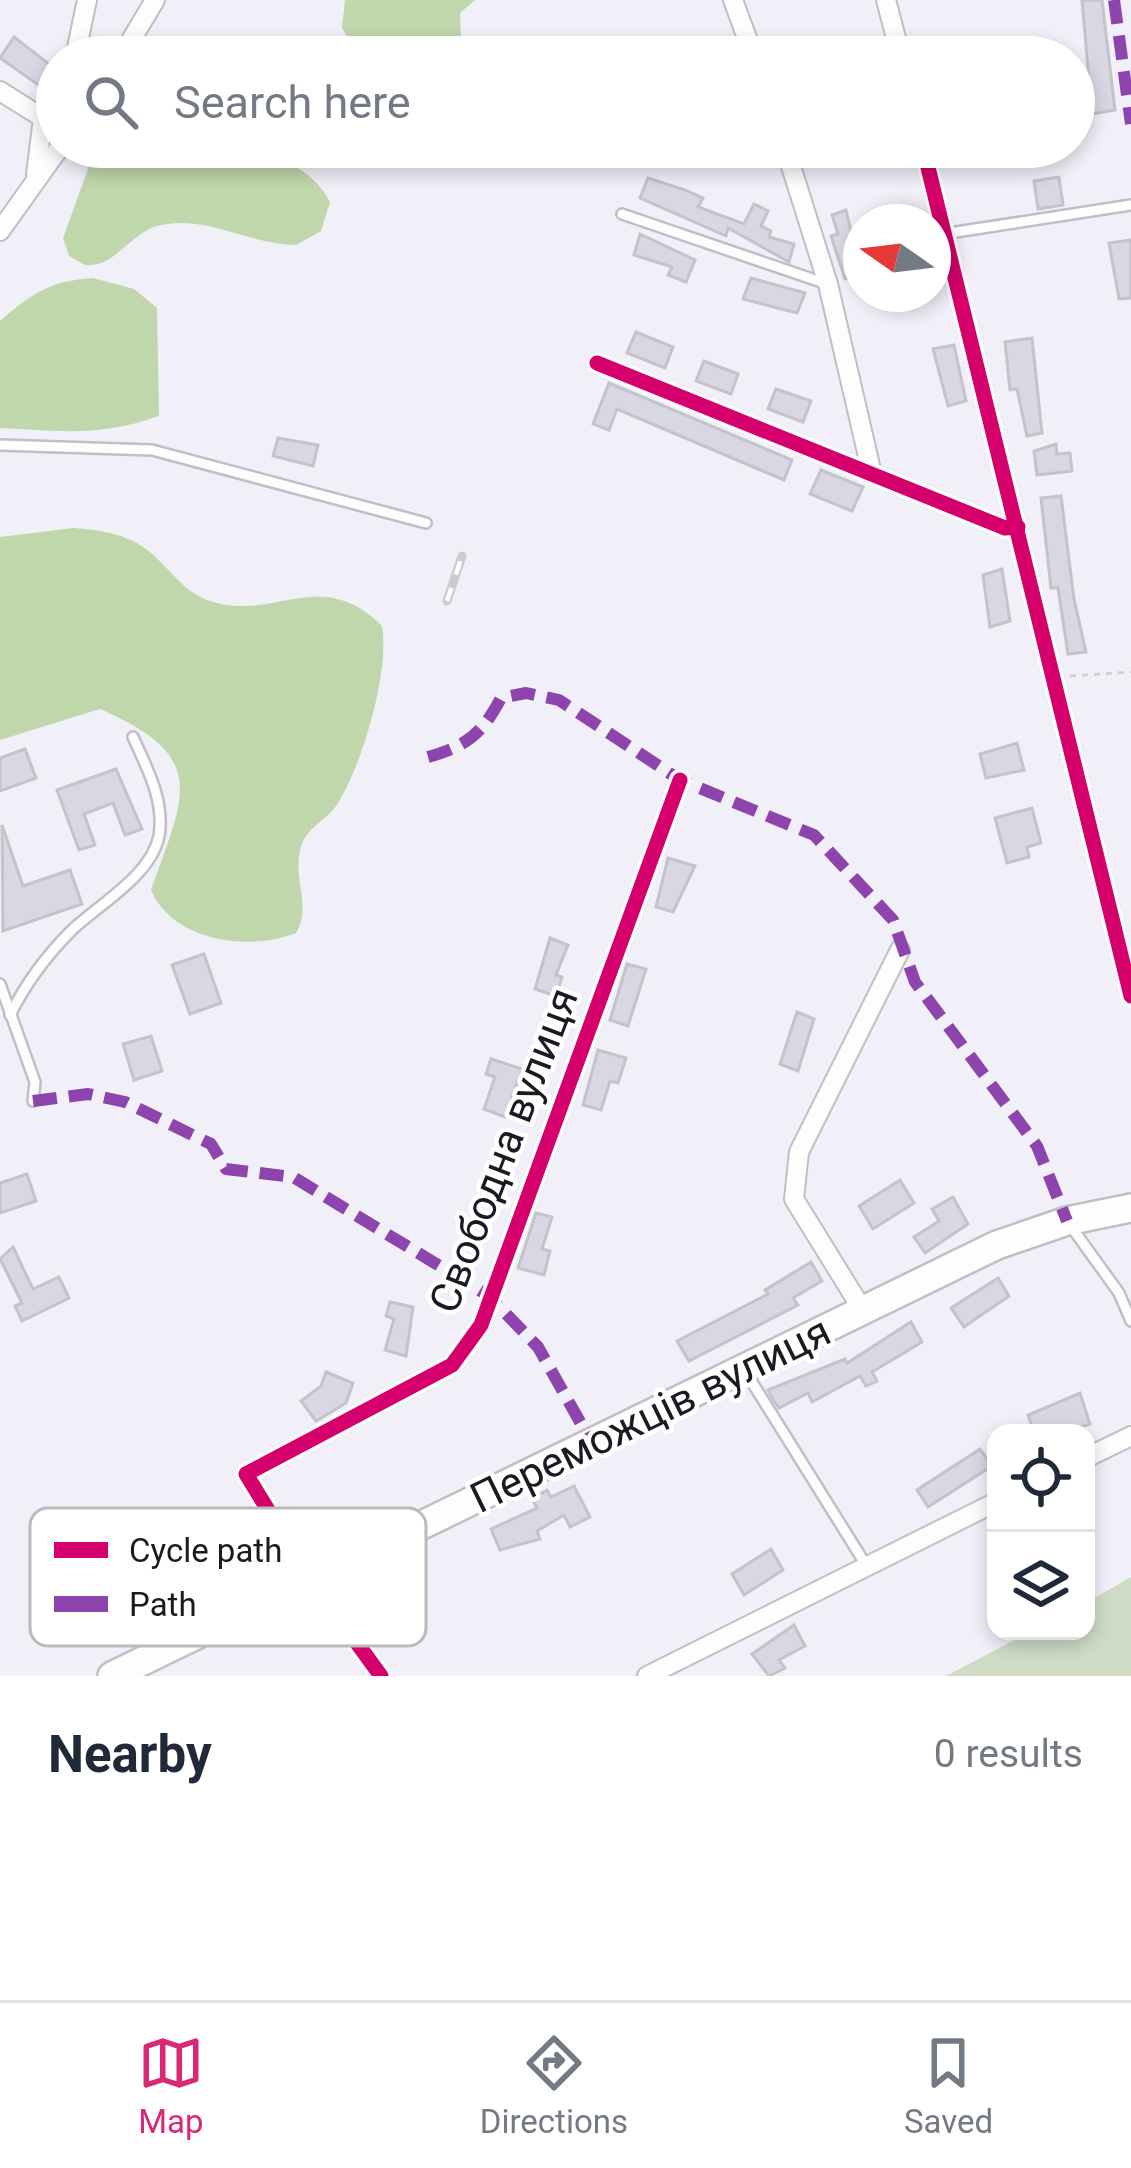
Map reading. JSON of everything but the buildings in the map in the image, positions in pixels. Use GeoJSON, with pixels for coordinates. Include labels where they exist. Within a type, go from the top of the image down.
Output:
{"type":"FeatureCollection","features":[{"type":"Feature","properties":{"kind":"main road","name":"Переможців вулиця"},"geometry":{"type":"LineString","coordinates":[[426,1524],[997,1245],[1067,1221],[1131,1208]]}},
{"type":"Feature","properties":{"kind":"main road","name":"Переможців вулиця"},"geometry":{"type":"LineString","coordinates":[[112,1676],[174,1646]]}},
{"type":"Feature","properties":{"kind":"street"},"geometry":{"type":"LineString","coordinates":[[79,36],[87,0]]}},
{"type":"Feature","properties":{"kind":"street"},"geometry":{"type":"LineString","coordinates":[[134,36],[155,0]]}},
{"type":"Feature","properties":{"kind":"street"},"geometry":{"type":"LineString","coordinates":[[733,0],[746,36]]}},
{"type":"Feature","properties":{"kind":"street"},"geometry":{"type":"LineString","coordinates":[[886,0],[895,36]]}},
{"type":"Feature","properties":{"kind":"street"},"geometry":{"type":"LineString","coordinates":[[0,91],[36,114]]}},
{"type":"Feature","properties":{"kind":"street"},"geometry":{"type":"LineString","coordinates":[[36,174],[37,168]]}},
{"type":"Feature","properties":{"kind":"street"},"geometry":{"type":"LineString","coordinates":[[0,231],[41,168]]}},
{"type":"Feature","properties":{"kind":"street"},"geometry":{"type":"LineString","coordinates":[[792,168],[828,284],[872,473]]}},
{"type":"Feature","properties":{"kind":"street"},"geometry":{"type":"LineString","coordinates":[[928,168],[936,204]]}},
{"type":"Feature","properties":{"kind":"street"},"geometry":{"type":"LineString","coordinates":[[951,265],[1131,996]]}},
{"type":"Feature","properties":{"kind":"street"},"geometry":{"type":"LineString","coordinates":[[597,363],[1005,528],[1018,527]]}},
{"type":"Feature","properties":{"kind":"street","name":"Свободна вулиця"},"geometry":{"type":"LineString","coordinates":[[267,1508],[246,1474],[452,1365],[481,1325],[680,780]]}},
{"type":"Feature","properties":{"kind":"street"},"geometry":{"type":"LineString","coordinates":[[862,1309],[794,1199],[799,1152],[900,950]]}},
{"type":"Feature","properties":{"kind":"street"},"geometry":{"type":"LineString","coordinates":[[1095,1454],[1131,1436]]}},
{"type":"Feature","properties":{"kind":"street"},"geometry":{"type":"LineString","coordinates":[[647,1676],[987,1506]]}},
{"type":"Feature","properties":{"kind":"street","name":"Свободна вулиця"},"geometry":{"type":"LineString","coordinates":[[359,1646],[381,1676]]}},
{"type":"Feature","properties":{"kind":"lane"},"geometry":{"type":"LineString","coordinates":[[951,233],[1131,206]]}},
{"type":"Feature","properties":{"kind":"lane"},"geometry":{"type":"LineString","coordinates":[[622,214],[828,284]]}},
{"type":"Feature","properties":{"kind":"lane"},"geometry":{"type":"LineString","coordinates":[[0,445],[152,450],[426,523]]}},
{"type":"Feature","properties":{"kind":"lane"},"geometry":{"type":"LineString","coordinates":[[10,1015],[26,983],[69,933],[150,861],[160,833],[156,786],[133,737]]}},
{"type":"Feature","properties":{"kind":"lane"},"geometry":{"type":"LineString","coordinates":[[0,984],[34,1082],[33,1101]]}},
{"type":"Feature","properties":{"kind":"lane"},"geometry":{"type":"LineString","coordinates":[[1067,1221],[1119,1293],[1131,1321]]}},
{"type":"Feature","properties":{"kind":"lane"},"geometry":{"type":"LineString","coordinates":[[744,1370],[866,1565]]}},
{"type":"Feature","properties":{"kind":"path"},"geometry":{"type":"LineString","coordinates":[[1050,677],[1131,672]]}},
{"type":"Feature","properties":{"kind":"green space"},"geometry":{"type":"Polygon","coordinates":[[[345,0],[475,0],[460,13],[461,36],[347,36],[342,28],[345,0]]]}},
{"type":"Feature","properties":{"kind":"green space"},"geometry":{"type":"Polygon","coordinates":[[[88,168],[296,168],[312,179],[330,202],[321,231],[296,245],[175,223],[147,230],[114,256],[85,265],[69,256],[63,238],[88,168]]]}},
{"type":"Feature","properties":{"kind":"green space"},"geometry":{"type":"Polygon","coordinates":[[[93,278],[134,289],[157,308],[159,416],[98,430],[0,428],[0,321],[42,290],[93,278]]]}},
{"type":"Feature","properties":{"kind":"green space"},"geometry":{"type":"Polygon","coordinates":[[[73,528],[133,541],[207,600],[253,605],[338,599],[382,626],[378,692],[356,766],[338,803],[302,844],[298,867],[302,912],[296,933],[256,941],[214,938],[176,921],[161,907],[151,890],[173,828],[180,782],[159,744],[135,727],[100,709],[0,740],[0,537],[73,528]]]}},
{"type":"Feature","properties":{"kind":"green space"},"geometry":{"type":"Polygon","coordinates":[[[1131,1577],[1131,1676],[946,1676],[1015,1640],[1095,1640],[1095,1598],[1131,1577]]]}},
{"type":"Feature","properties":{"kind":"railway"},"geometry":{"type":"LineString","coordinates":[[447,601],[462,556]]}},
{"type":"Feature","properties":{"kind":"marked path"},"geometry":{"type":"LineString","coordinates":[[1114,0],[1131,124]]}},
{"type":"Feature","properties":{"kind":"marked path"},"geometry":{"type":"LineString","coordinates":[[428,757],[472,737],[501,698],[526,693],[559,700],[680,780],[814,835],[893,920],[915,982],[1037,1146],[1067,1221]]}},
{"type":"Feature","properties":{"kind":"marked path"},"geometry":{"type":"LineString","coordinates":[[33,1101],[88,1094],[125,1102],[211,1144],[226,1169],[293,1177],[489,1296],[538,1347],[593,1445]]}},
{"type":"Feature","properties":{"kind":"cycle path"},"geometry":{"type":"LineString","coordinates":[[928,168],[1131,996]]}},
{"type":"Feature","properties":{"kind":"cycle path"},"geometry":{"type":"LineString","coordinates":[[597,363],[1005,528],[1018,527]]}},
{"type":"Feature","properties":{"kind":"cycle path"},"geometry":{"type":"LineString","coordinates":[[267,1508],[246,1474],[452,1365],[481,1325],[680,780]]}},
{"type":"Feature","properties":{"kind":"cycle path"},"geometry":{"type":"LineString","coordinates":[[359,1646],[381,1676]]}}]}
